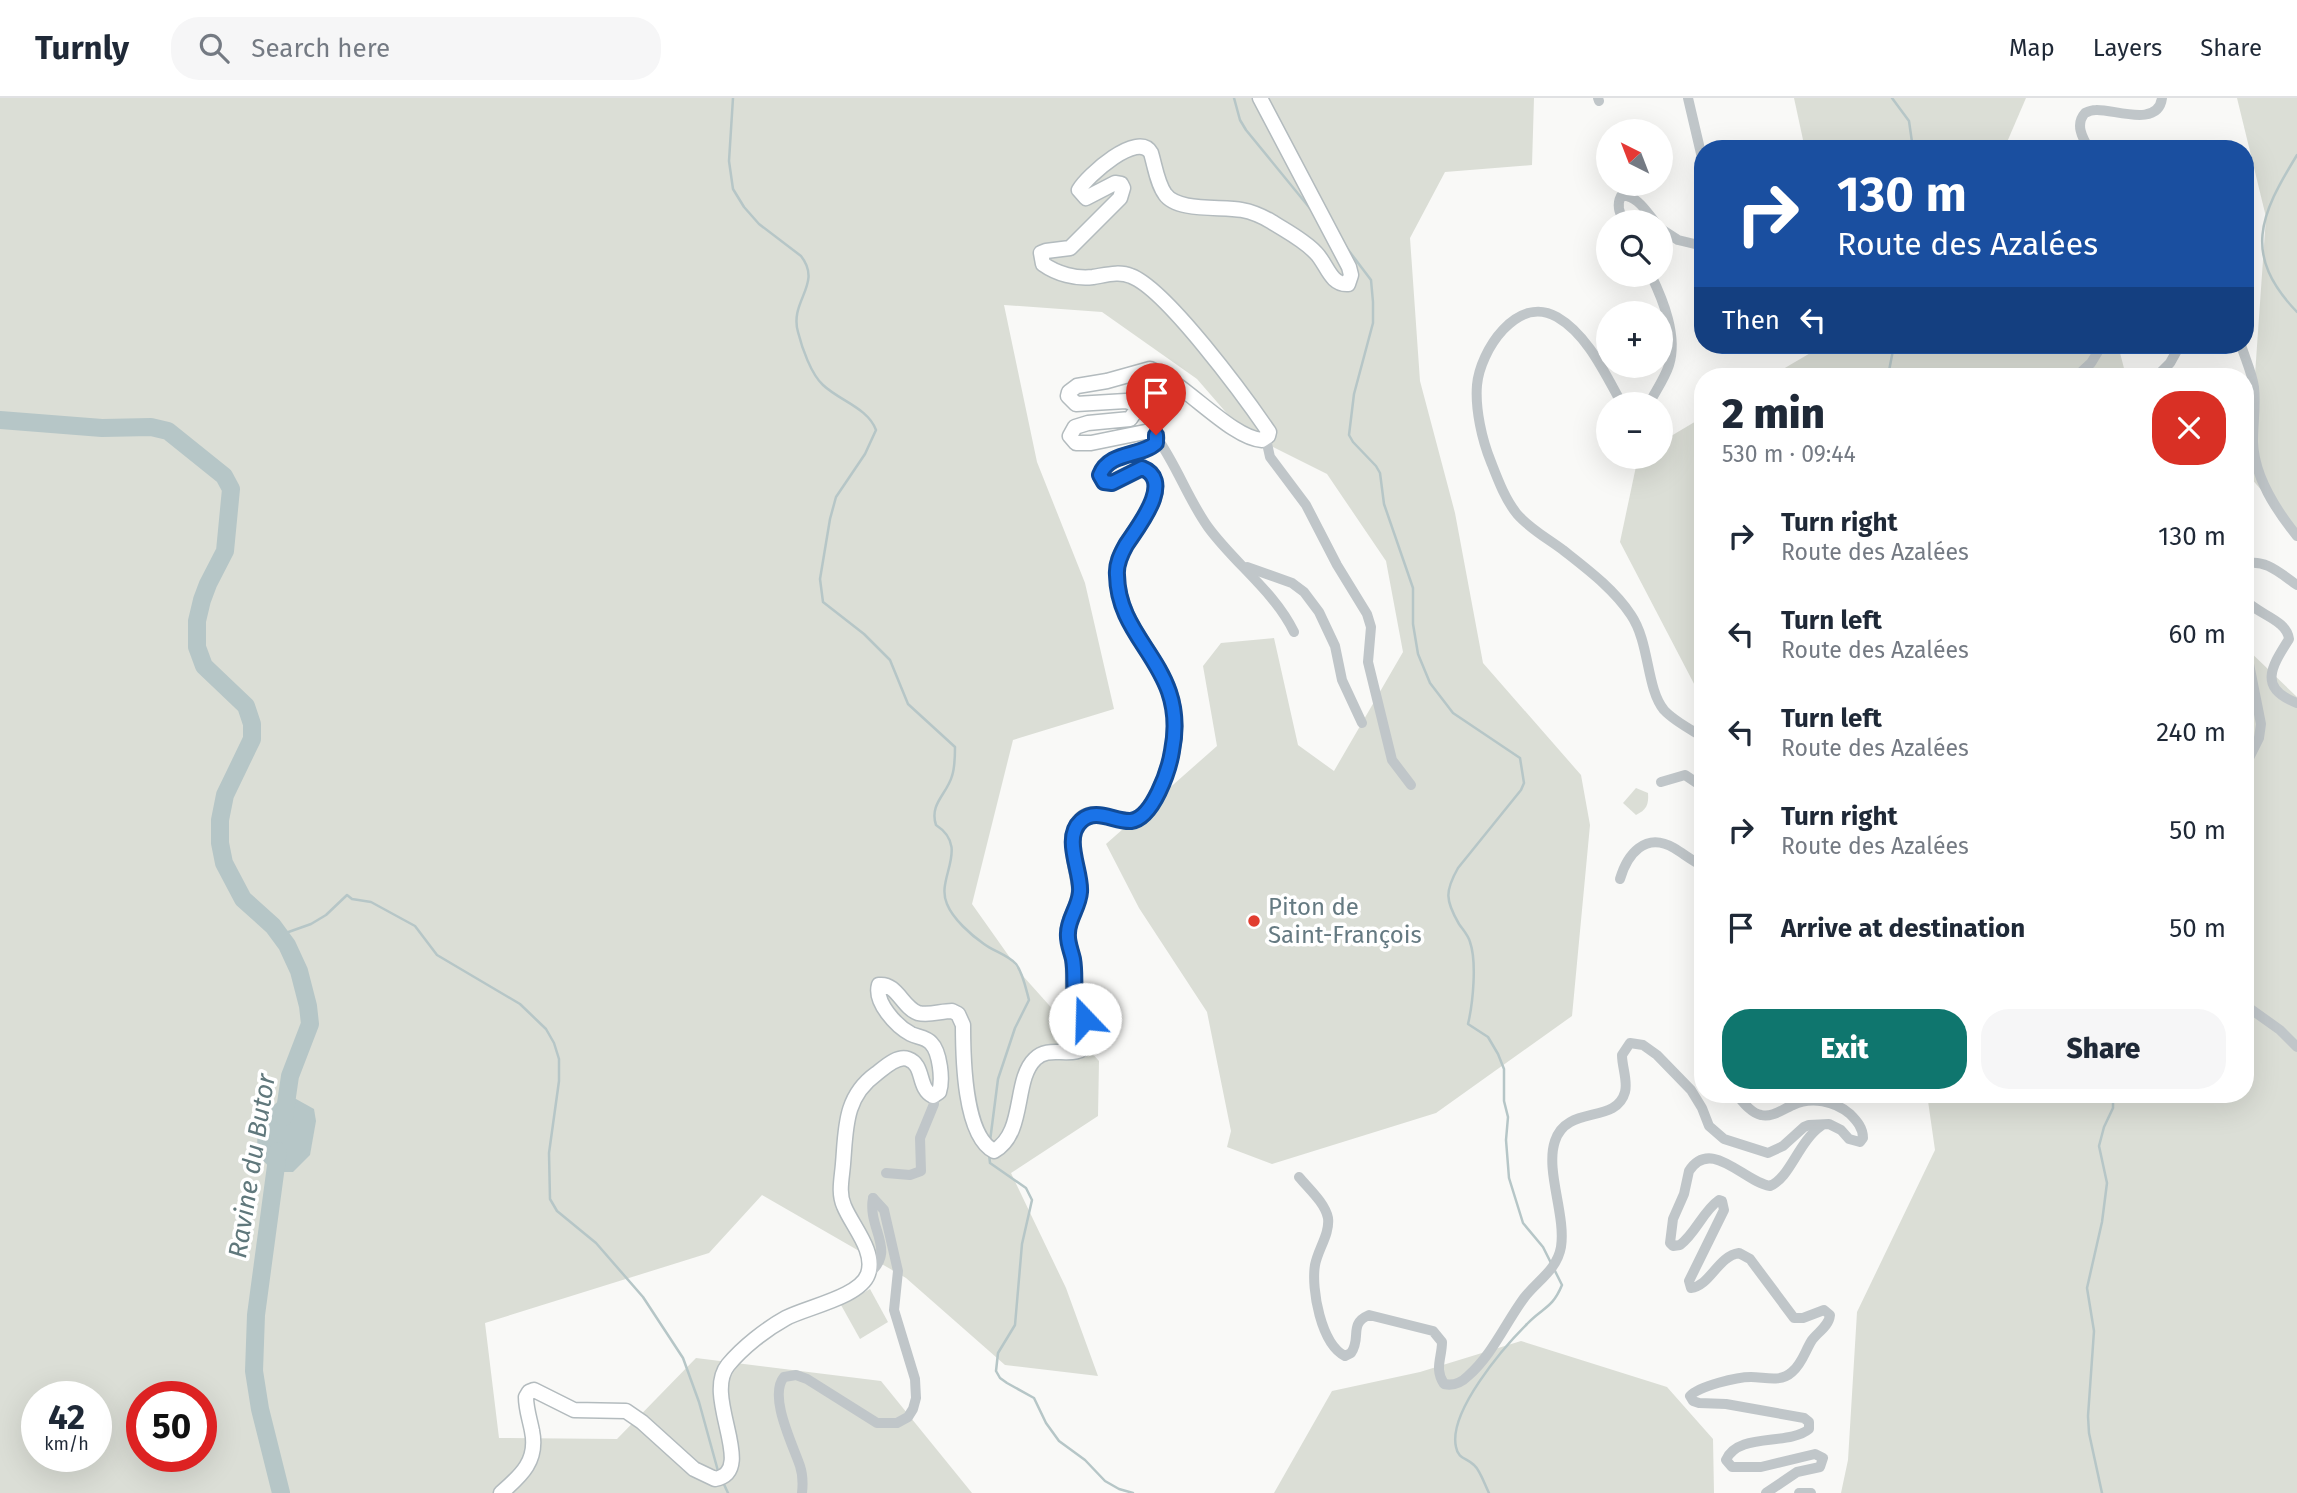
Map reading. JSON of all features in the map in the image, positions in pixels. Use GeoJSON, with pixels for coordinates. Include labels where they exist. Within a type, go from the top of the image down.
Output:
{"type":"FeatureCollection","features":[{"type":"Feature","properties":{"kind":"main road"},"geometry":{"type":"LineString","coordinates":[[501,1493],[524,1473],[531,1461],[533,1434],[526,1397],[534,1390],[574,1410],[626,1411],[694,1469],[709,1478],[722,1478],[727,1474],[731,1468],[732,1456],[720,1378],[727,1366],[783,1319],[857,1289],[868,1274],[868,1256],[844,1207],[841,1192],[845,1121],[860,1087],[902,1058],[908,1059],[918,1068],[923,1087],[930,1095],[934,1096],[939,1092],[941,1080],[934,1047],[927,1040],[904,1030],[892,1018],[879,999],[879,985],[892,988],[917,1012],[928,1014],[952,1011],[960,1017],[963,1025],[967,1093],[981,1141],[994,1151],[1002,1147],[1014,1124],[1032,1061],[1046,1052],[1078,1052],[1087,1046],[1090,1039],[1089,1025],[1076,1005],[1068,933],[1080,893],[1073,848],[1075,830],[1083,819],[1096,814],[1122,820],[1137,820],[1142,817],[1155,800],[1172,753],[1176,723],[1169,686],[1129,620],[1116,576],[1121,555],[1153,501],[1154,483],[1151,475],[1142,468],[1112,483],[1104,482],[1100,475],[1105,466],[1132,451],[1150,448],[1157,438],[1152,432],[1145,432],[1091,443],[1076,443],[1070,436],[1075,427],[1130,419],[1137,409],[1132,402],[1076,404],[1068,396],[1069,392],[1077,386],[1150,369],[1170,380],[1240,433],[1258,440],[1266,439],[1269,432],[1185,325],[1151,288],[1127,274],[1089,277],[1060,274],[1043,264],[1041,253],[1070,248],[1120,198],[1123,188],[1121,184],[1115,183],[1091,197],[1082,196],[1079,190],[1114,157],[1141,145],[1151,153],[1164,193],[1171,202],[1258,214],[1305,243],[1325,263],[1333,279],[1348,285],[1351,275],[1349,267],[1260,98]]}},
{"type":"Feature","properties":{"kind":"street"},"geometry":{"type":"LineString","coordinates":[[1688,98],[1698,140]]}},
{"type":"Feature","properties":{"kind":"street"},"geometry":{"type":"LineString","coordinates":[[2085,140],[2080,130],[2081,118],[2085,113],[2101,110],[2127,116],[2137,115],[2155,111],[2162,98]]}},
{"type":"Feature","properties":{"kind":"street"},"geometry":{"type":"LineString","coordinates":[[1619,210],[1618,201],[1621,196],[1626,195],[1636,200],[1645,210]]}},
{"type":"Feature","properties":{"kind":"street"},"geometry":{"type":"LineString","coordinates":[[1673,237],[1694,244]]}},
{"type":"Feature","properties":{"kind":"street"},"geometry":{"type":"LineString","coordinates":[[1655,392],[1669,365],[1671,354],[1668,320],[1656,287]]}},
{"type":"Feature","properties":{"kind":"street"},"geometry":{"type":"LineString","coordinates":[[1615,392],[1596,358],[1574,329],[1553,314],[1545,312],[1527,313],[1505,328],[1493,342],[1481,365],[1477,384],[1479,412],[1490,459],[1510,503],[1525,523],[1579,564],[1626,607],[1644,642],[1659,702],[1672,716],[1694,731]]}},
{"type":"Feature","properties":{"kind":"street"},"geometry":{"type":"LineString","coordinates":[[2086,368],[2096,354]]}},
{"type":"Feature","properties":{"kind":"street"},"geometry":{"type":"LineString","coordinates":[[1157,438],[1209,529],[1281,608],[1294,632]]}},
{"type":"Feature","properties":{"kind":"street"},"geometry":{"type":"LineString","coordinates":[[1266,439],[1270,457],[1306,505],[1342,575],[1367,614],[1371,627],[1368,662],[1392,760],[1411,785]]}},
{"type":"Feature","properties":{"kind":"street"},"geometry":{"type":"LineString","coordinates":[[2254,450],[2266,490],[2297,536]]}},
{"type":"Feature","properties":{"kind":"street"},"geometry":{"type":"LineString","coordinates":[[2254,562],[2271,566],[2297,585]]}},
{"type":"Feature","properties":{"kind":"street"},"geometry":{"type":"LineString","coordinates":[[1240,564],[1286,580],[1304,592],[1319,612],[1332,639],[1342,680],[1362,723]]}},
{"type":"Feature","properties":{"kind":"street"},"geometry":{"type":"LineString","coordinates":[[2254,608],[2284,626],[2289,634],[2289,639],[2276,656],[2270,673],[2273,685],[2281,697],[2297,702]]}},
{"type":"Feature","properties":{"kind":"street"},"geometry":{"type":"LineString","coordinates":[[2254,689],[2261,724],[2254,748]]}},
{"type":"Feature","properties":{"kind":"street"},"geometry":{"type":"LineString","coordinates":[[1661,782],[1685,775],[1694,781]]}},
{"type":"Feature","properties":{"kind":"street"},"geometry":{"type":"LineString","coordinates":[[1620,879],[1626,861],[1633,852],[1653,843],[1673,847],[1694,860]]}},
{"type":"Feature","properties":{"kind":"street"},"geometry":{"type":"LineString","coordinates":[[2254,1011],[2280,1030],[2297,1047]]}},
{"type":"Feature","properties":{"kind":"street"},"geometry":{"type":"LineString","coordinates":[[1299,1177],[1323,1205],[1328,1218],[1327,1232],[1317,1255],[1314,1277],[1321,1320],[1336,1349],[1345,1356],[1351,1353],[1357,1342],[1357,1324],[1369,1315],[1433,1331],[1442,1342],[1438,1374],[1444,1384],[1451,1385],[1471,1374],[1489,1352],[1524,1297],[1555,1263],[1561,1244],[1552,1153],[1556,1138],[1562,1128],[1573,1120],[1608,1111],[1622,1099],[1626,1083],[1622,1055],[1630,1043],[1643,1045],[1657,1055],[1694,1095]]}},
{"type":"Feature","properties":{"kind":"street"},"geometry":{"type":"LineString","coordinates":[[886,1173],[910,1175],[921,1171],[920,1138],[934,1104],[934,1096]]}},
{"type":"Feature","properties":{"kind":"street"},"geometry":{"type":"LineString","coordinates":[[1699,1103],[1709,1126],[1724,1139],[1768,1153],[1783,1146],[1804,1127],[1810,1125],[1836,1126],[1853,1141],[1860,1142],[1863,1138],[1862,1129],[1850,1115],[1831,1103]]}},
{"type":"Feature","properties":{"kind":"street"},"geometry":{"type":"LineString","coordinates":[[1745,1103],[1762,1116],[1774,1114],[1798,1103]]}},
{"type":"Feature","properties":{"kind":"street"},"geometry":{"type":"LineString","coordinates":[[1766,1493],[1797,1472],[1820,1467],[1823,1458],[1815,1454],[1745,1469],[1732,1467],[1726,1460],[1727,1456],[1737,1448],[1802,1434],[1809,1429],[1809,1422],[1804,1418],[1749,1408],[1699,1403],[1692,1401],[1690,1396],[1697,1390],[1742,1377],[1776,1379],[1791,1374],[1814,1338],[1829,1322],[1830,1315],[1824,1310],[1803,1318],[1794,1318],[1750,1259],[1739,1254],[1727,1257],[1698,1286],[1690,1288],[1689,1281],[1724,1210],[1722,1201],[1713,1205],[1700,1225],[1680,1245],[1673,1246],[1670,1243],[1670,1231],[1689,1171],[1696,1163],[1702,1159],[1713,1158],[1770,1186],[1780,1180],[1801,1146],[1821,1126]]}},
{"type":"Feature","properties":{"kind":"street"},"geometry":{"type":"LineString","coordinates":[[802,1493],[800,1464],[791,1446],[778,1399],[779,1385],[784,1377],[796,1375],[807,1379],[877,1423],[897,1423],[908,1417],[916,1398],[915,1379],[894,1310],[898,1271],[884,1210],[873,1198],[872,1216],[882,1256],[879,1265],[868,1274]]}},
{"type":"Feature","properties":{"kind":"street"},"geometry":{"type":"LineString","coordinates":[[1799,1493],[1811,1493]]}},
{"type":"Feature","properties":{"kind":"shaded area"},"geometry":{"type":"Polygon","coordinates":[[[0,98],[1534,98],[1532,165],[1445,172],[1410,238],[1420,381],[1455,513],[1483,663],[1581,775],[1590,825],[1572,1016],[1436,1113],[1272,1164],[1227,1147],[1231,1131],[1207,1012],[1139,908],[1106,844],[1217,746],[1203,666],[1221,643],[1274,638],[1298,745],[1334,771],[1403,652],[1386,561],[1327,474],[1243,432],[1197,379],[1102,312],[1004,305],[1037,462],[1085,583],[1114,709],[1013,740],[972,904],[1023,976],[1099,1061],[1098,1116],[1011,1173],[1066,1288],[1098,1376],[1005,1365],[906,1278],[762,1195],[709,1253],[485,1323],[499,1438],[617,1439],[696,1358],[881,1381],[972,1493],[0,1493],[0,98]]]}},
{"type":"Feature","properties":{"kind":"shaded area"},"geometry":{"type":"Polygon","coordinates":[[[1794,98],[2026,98],[2008,140],[1803,140],[1794,98]]]}},
{"type":"Feature","properties":{"kind":"shaded area"},"geometry":{"type":"Polygon","coordinates":[[[2237,98],[2297,98],[2297,530],[2254,482],[2254,389],[2266,217],[2254,168],[2254,140],[2247,140],[2237,98]]]}},
{"type":"Feature","properties":{"kind":"shaded area"},"geometry":{"type":"Polygon","coordinates":[[[1809,354],[2120,354],[2124,368],[1785,368],[1809,354]]]}},
{"type":"Feature","properties":{"kind":"shaded area"},"geometry":{"type":"Polygon","coordinates":[[[1694,422],[1694,684],[1620,542],[1635,469],[1673,469],[1673,435],[1694,422]]]}},
{"type":"Feature","properties":{"kind":"shaded area"},"geometry":{"type":"Polygon","coordinates":[[[2254,656],[2297,697],[2297,1493],[1841,1493],[1848,1460],[1857,1312],[1935,1150],[1928,1103],[2254,1103],[2254,656]]]}},
{"type":"Feature","properties":{"kind":"shaded area"},"geometry":{"type":"Polygon","coordinates":[[[1636,788],[1648,793],[1648,797],[1646,807],[1636,815],[1623,803],[1636,788]]]}},
{"type":"Feature","properties":{"kind":"shaded area"},"geometry":{"type":"Polygon","coordinates":[[[287,1094],[314,1109],[316,1121],[310,1155],[293,1172],[275,1172],[258,1156],[257,1135],[265,1114],[287,1094]]]}},
{"type":"Feature","properties":{"kind":"shaded area"},"geometry":{"type":"Polygon","coordinates":[[[870,1289],[888,1322],[860,1339],[841,1305],[870,1289]]]}},
{"type":"Feature","properties":{"kind":"shaded area"},"geometry":{"type":"Polygon","coordinates":[[[1521,1341],[1667,1387],[1713,1439],[1714,1493],[1274,1493],[1332,1391],[1420,1372],[1521,1341]]]}},
{"type":"Feature","properties":{"kind":"waterway"},"geometry":{"type":"LineString","coordinates":[[733,98],[729,161],[733,189],[759,224],[801,256],[807,266],[809,275],[796,321],[807,360],[823,385],[867,416],[876,430],[865,454],[836,497],[820,579],[823,602],[864,634],[890,660],[908,704],[955,747],[952,776],[937,805],[934,818],[936,825],[951,843],[952,853],[945,884],[947,904],[958,921],[974,936],[1016,964],[1029,1000],[1015,1028],[998,1079],[990,1141]]}},
{"type":"Feature","properties":{"kind":"waterway"},"geometry":{"type":"LineString","coordinates":[[1234,98],[1240,120],[1246,130],[1313,212]]}},
{"type":"Feature","properties":{"kind":"waterway"},"geometry":{"type":"LineString","coordinates":[[1892,98],[1909,121],[1912,140]]}},
{"type":"Feature","properties":{"kind":"waterway"},"geometry":{"type":"LineString","coordinates":[[2297,155],[2274,197],[2262,235],[2263,253],[2269,272],[2297,312]]}},
{"type":"Feature","properties":{"kind":"waterway"},"geometry":{"type":"LineString","coordinates":[[1346,247],[1371,280],[1373,302],[1373,323],[1354,394],[1349,435],[1380,473],[1384,504],[1413,588],[1413,624],[1418,654],[1430,683],[1453,713],[1520,758],[1524,783],[1521,790],[1458,868],[1448,896],[1451,908],[1468,937],[1472,950],[1474,983],[1468,1024],[1488,1037],[1504,1069],[1509,1178],[1523,1223],[1543,1247],[1551,1263]]}},
{"type":"Feature","properties":{"kind":"waterway"},"geometry":{"type":"LineString","coordinates":[[1890,368],[1892,354]]}},
{"type":"Feature","properties":{"kind":"waterway","name":"Ravine du Butor"},"geometry":{"type":"LineString","coordinates":[[0,420],[102,428],[151,427],[168,431],[224,476],[231,489],[225,551],[202,600],[197,621],[197,647],[204,666],[246,706],[252,724],[252,739],[225,795],[220,820],[220,843],[224,863],[243,899],[273,926],[287,945],[299,971],[308,1006],[310,1024],[290,1076],[284,1117]]}},
{"type":"Feature","properties":{"kind":"waterway"},"geometry":{"type":"LineString","coordinates":[[280,935],[311,924],[326,915],[347,895],[352,899],[371,902],[415,926],[437,955],[520,1004],[546,1029],[559,1059],[559,1081],[549,1153],[550,1199],[557,1211],[596,1243],[643,1297],[683,1358],[699,1402],[718,1471]]}},
{"type":"Feature","properties":{"kind":"waterway"},"geometry":{"type":"LineString","coordinates":[[2102,1493],[2089,1433],[2094,1331],[2087,1288],[2102,1222],[2107,1183],[2099,1146],[2113,1103]]}},
{"type":"Feature","properties":{"kind":"waterway","name":"Ravine du Butor"},"geometry":{"type":"LineString","coordinates":[[278,1151],[256,1315],[254,1371],[260,1409],[281,1493]]}},
{"type":"Feature","properties":{"kind":"waterway"},"geometry":{"type":"LineString","coordinates":[[989,1154],[990,1163],[1026,1188],[1032,1200],[1022,1244],[1015,1325],[998,1353],[996,1371],[1007,1383],[1034,1398],[1046,1423],[1059,1441],[1085,1460],[1105,1481],[1133,1493]]}},
{"type":"Feature","properties":{"kind":"waterway"},"geometry":{"type":"LineString","coordinates":[[1489,1493],[1476,1467],[1457,1451],[1456,1433],[1460,1416],[1492,1364],[1527,1324],[1555,1299],[1562,1285],[1554,1269]]}},
{"type":"Feature","properties":{"kind":"waterway"},"geometry":{"type":"LineString","coordinates":[[722,1480],[728,1493]]}},
{"type":"Feature","properties":{"kind":"place","name":"Piton de Saint-François"},"geometry":{"type":"Point","coordinates":[1254,921]}},
{"type":"Feature","properties":{"kind":"route"},"geometry":{"type":"LineString","coordinates":[[1085,1019],[1074,996],[1073,962],[1068,933],[1080,893],[1073,848],[1075,830],[1079,822],[1088,816],[1096,814],[1130,821],[1137,820],[1147,812],[1155,800],[1167,769],[1176,723],[1169,686],[1129,620],[1116,576],[1117,565],[1126,544],[1147,515],[1153,501],[1154,483],[1148,471],[1142,468],[1112,483],[1104,482],[1100,475],[1105,466],[1132,451],[1150,448],[1156,443],[1156,435]]}}]}
